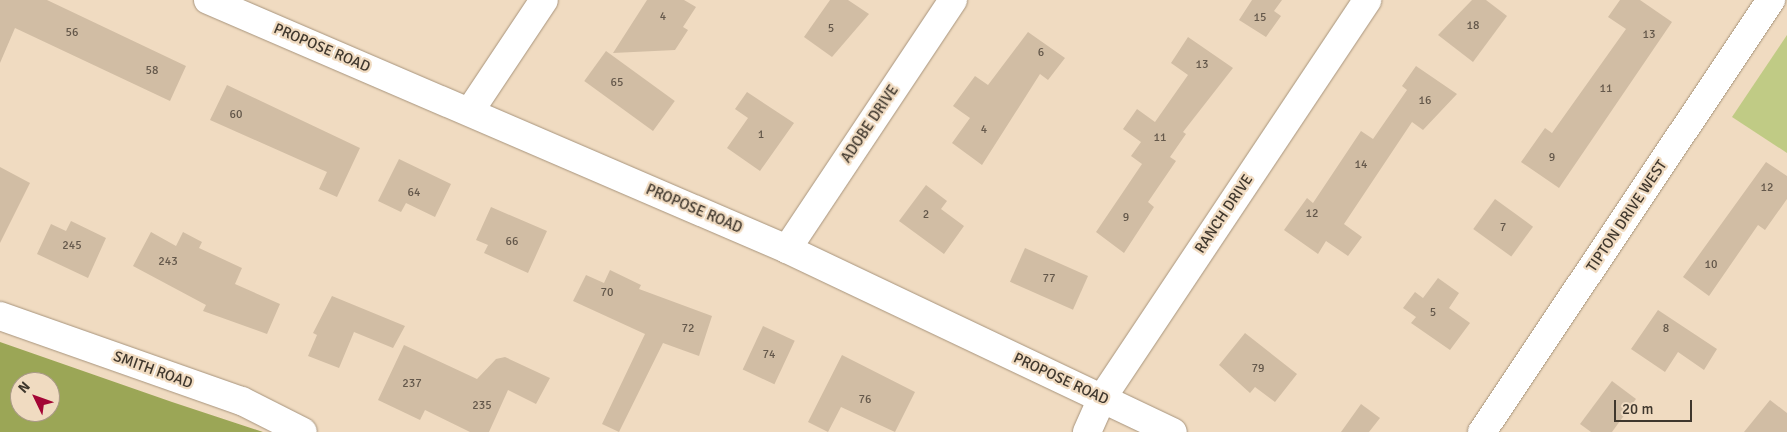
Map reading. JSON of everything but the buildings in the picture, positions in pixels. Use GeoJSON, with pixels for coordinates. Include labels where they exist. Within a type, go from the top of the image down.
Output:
{"type":"FeatureCollection","features":[{"type":"Feature","properties":{"kind":"street","name":"PROPOSE ROAD"},"geometry":{"type":"LineString","coordinates":[[208,0],[788,248],[1173,432]]}},
{"type":"Feature","properties":{"kind":"street"},"geometry":{"type":"LineString","coordinates":[[470,111],[544,0]]}},
{"type":"Feature","properties":{"kind":"street","name":"ADOBE DRIVE"},"geometry":{"type":"LineString","coordinates":[[788,248],[953,0]]}},
{"type":"Feature","properties":{"kind":"street","name":"RANCH DRIVE"},"geometry":{"type":"LineString","coordinates":[[1088,432],[1102,398],[1367,0]]}},
{"type":"Feature","properties":{"kind":"street","name":"TIPTON DRIVE WEST"},"geometry":{"type":"LineString","coordinates":[[1482,432],[1771,0]]}},
{"type":"Feature","properties":{"kind":"street","name":"SMITH ROAD"},"geometry":{"type":"LineString","coordinates":[[0,316],[242,401],[303,432]]}},
{"type":"Feature","properties":{"kind":"green space"},"geometry":{"type":"Polygon","coordinates":[[[1787,35],[1787,153],[1732,117],[1787,35]]]}},
{"type":"Feature","properties":{"kind":"green space"},"geometry":{"type":"Polygon","coordinates":[[[0,342],[172,402],[263,432],[0,432],[0,342]]]}}]}
